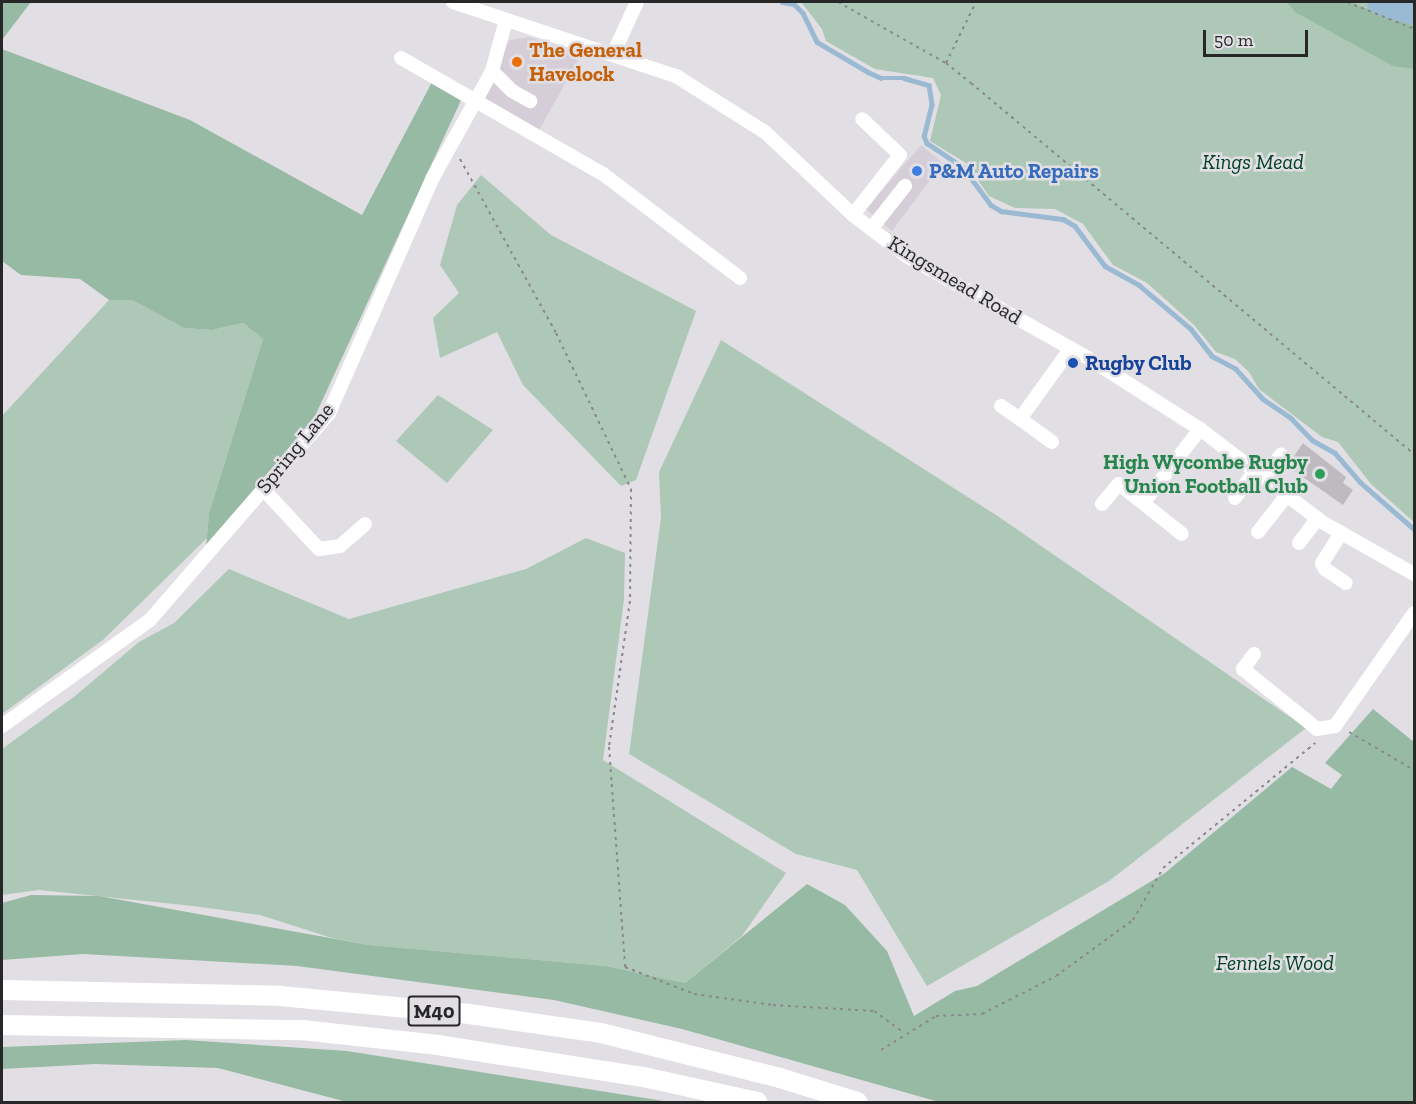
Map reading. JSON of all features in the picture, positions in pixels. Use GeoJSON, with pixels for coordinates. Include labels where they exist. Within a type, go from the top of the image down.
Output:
{"type":"FeatureCollection","features":[{"type":"Feature","properties":{"kind":"highway","name":"M40"},"geometry":{"type":"LineString","coordinates":[[2,990],[280,996],[469,1014],[601,1033],[780,1078],[857,1102]]}},
{"type":"Feature","properties":{"kind":"highway","name":"M40"},"geometry":{"type":"LineString","coordinates":[[2,1025],[302,1030],[450,1046],[648,1078],[757,1102]]}},
{"type":"Feature","properties":{"kind":"street","name":"Kingsmead Road"},"geometry":{"type":"LineString","coordinates":[[453,2],[614,52],[676,76],[765,132],[853,215],[908,257],[1071,348],[1200,429],[1317,518],[1414,574]]}},
{"type":"Feature","properties":{"kind":"street"},"geometry":{"type":"LineString","coordinates":[[614,52],[637,2]]}},
{"type":"Feature","properties":{"kind":"street","name":"Spring Lane"},"geometry":{"type":"LineString","coordinates":[[2,726],[150,620],[329,413],[451,143],[492,71],[506,20]]}},
{"type":"Feature","properties":{"kind":"street"},"geometry":{"type":"LineString","coordinates":[[401,57],[612,179],[740,278]]}},
{"type":"Feature","properties":{"kind":"street"},"geometry":{"type":"LineString","coordinates":[[492,71],[512,91],[530,101]]}},
{"type":"Feature","properties":{"kind":"street"},"geometry":{"type":"LineString","coordinates":[[853,215],[900,155],[862,119]]}},
{"type":"Feature","properties":{"kind":"street"},"geometry":{"type":"LineString","coordinates":[[871,229],[905,186]]}},
{"type":"Feature","properties":{"kind":"street"},"geometry":{"type":"LineString","coordinates":[[1020,419],[1071,348]]}},
{"type":"Feature","properties":{"kind":"street"},"geometry":{"type":"LineString","coordinates":[[1001,406],[1052,442]]}},
{"type":"Feature","properties":{"kind":"street"},"geometry":{"type":"LineString","coordinates":[[1144,502],[1200,429]]}},
{"type":"Feature","properties":{"kind":"street"},"geometry":{"type":"LineString","coordinates":[[1235,498],[1281,455]]}},
{"type":"Feature","properties":{"kind":"street"},"geometry":{"type":"LineString","coordinates":[[1102,504],[1119,484],[1182,534]]}},
{"type":"Feature","properties":{"kind":"street"},"geometry":{"type":"LineString","coordinates":[[263,489],[319,549],[340,546],[365,524]]}},
{"type":"Feature","properties":{"kind":"street"},"geometry":{"type":"LineString","coordinates":[[1258,532],[1287,495]]}},
{"type":"Feature","properties":{"kind":"street"},"geometry":{"type":"LineString","coordinates":[[1299,543],[1317,518]]}},
{"type":"Feature","properties":{"kind":"street"},"geometry":{"type":"LineString","coordinates":[[1341,533],[1322,562],[1324,569],[1346,584]]}},
{"type":"Feature","properties":{"kind":"street"},"geometry":{"type":"LineString","coordinates":[[1254,654],[1243,669],[1317,729],[1335,726],[1414,613]]}},
{"type":"Feature","properties":{"kind":"path"},"geometry":{"type":"LineString","coordinates":[[838,2],[946,63],[1414,454]]}},
{"type":"Feature","properties":{"kind":"path"},"geometry":{"type":"LineString","coordinates":[[946,63],[976,2]]}},
{"type":"Feature","properties":{"kind":"path"},"geometry":{"type":"LineString","coordinates":[[1347,2],[1414,29]]}},
{"type":"Feature","properties":{"kind":"path"},"geometry":{"type":"LineString","coordinates":[[451,143],[556,333],[631,489],[630,602],[609,747],[625,967],[694,994],[772,1005],[874,1011],[904,1033]]}},
{"type":"Feature","properties":{"kind":"path"},"geometry":{"type":"LineString","coordinates":[[880,1050],[904,1033],[936,1016],[982,1014],[1056,976],[1133,920],[1163,868],[1335,726]]}},
{"type":"Feature","properties":{"kind":"path"},"geometry":{"type":"LineString","coordinates":[[1360,738],[1414,770]]}},
{"type":"Feature","properties":{"kind":"shaded area"},"geometry":{"type":"Polygon","coordinates":[[[529,37],[581,55],[538,132],[484,99],[497,57],[510,40],[529,37]]]}},
{"type":"Feature","properties":{"kind":"shaded area"},"geometry":{"type":"Polygon","coordinates":[[[921,145],[943,163],[892,231],[866,209],[921,145]]]}},
{"type":"Feature","properties":{"kind":"green space"},"geometry":{"type":"Polygon","coordinates":[[[2,2],[31,2],[2,40],[2,2]]]}},
{"type":"Feature","properties":{"kind":"green space","name":"Kings Mead"},"geometry":{"type":"Polygon","coordinates":[[[801,2],[1362,2],[1414,17],[1414,522],[1371,484],[1338,442],[1322,437],[1259,389],[1249,372],[1235,359],[1216,352],[1194,325],[1147,283],[1113,265],[1083,224],[1055,209],[1015,208],[989,196],[966,163],[930,141],[941,95],[933,78],[875,69],[826,41],[822,29],[801,2]]]}},
{"type":"Feature","properties":{"kind":"green space"},"geometry":{"type":"Polygon","coordinates":[[[1287,2],[1349,2],[1414,26],[1414,69],[1393,66],[1295,12],[1287,2]]]}},
{"type":"Feature","properties":{"kind":"green space"},"geometry":{"type":"Polygon","coordinates":[[[2,49],[190,120],[362,215],[432,82],[463,96],[315,416],[206,548],[209,513],[263,339],[243,323],[212,330],[184,328],[132,300],[109,300],[80,279],[21,275],[2,261],[2,49]]]}},
{"type":"Feature","properties":{"kind":"green space"},"geometry":{"type":"Polygon","coordinates":[[[481,175],[551,235],[696,311],[636,480],[621,486],[523,385],[497,332],[440,358],[433,318],[459,293],[440,265],[457,205],[481,175]]]}},
{"type":"Feature","properties":{"kind":"green space"},"geometry":{"type":"Polygon","coordinates":[[[109,300],[132,300],[184,328],[212,330],[243,323],[263,339],[209,513],[207,538],[104,639],[2,714],[2,416],[109,300]]]}},
{"type":"Feature","properties":{"kind":"green space"},"geometry":{"type":"Polygon","coordinates":[[[721,340],[996,515],[1306,728],[1109,881],[927,986],[857,870],[796,854],[629,754],[661,518],[659,472],[721,340]]]}},
{"type":"Feature","properties":{"kind":"green space"},"geometry":{"type":"Polygon","coordinates":[[[438,395],[493,430],[447,483],[396,441],[438,395]]]}},
{"type":"Feature","properties":{"kind":"green space"},"geometry":{"type":"Polygon","coordinates":[[[586,538],[625,553],[624,599],[603,760],[786,873],[742,936],[685,983],[606,966],[369,945],[332,938],[260,915],[193,906],[39,890],[2,895],[2,749],[75,696],[139,642],[174,623],[229,569],[349,619],[526,569],[586,538]]]}},
{"type":"Feature","properties":{"kind":"green space","name":"Fennels Wood"},"geometry":{"type":"Polygon","coordinates":[[[1373,709],[1414,742],[1414,1102],[939,1102],[682,1029],[554,1000],[297,966],[83,954],[2,960],[2,903],[31,895],[99,896],[369,945],[606,966],[685,983],[807,884],[845,905],[887,951],[914,1016],[955,991],[977,986],[1165,873],[1292,767],[1331,789],[1342,775],[1325,763],[1373,709]]]}},
{"type":"Feature","properties":{"kind":"green space"},"geometry":{"type":"Polygon","coordinates":[[[186,1040],[347,1051],[670,1102],[347,1102],[218,1068],[95,1064],[2,1069],[2,1047],[186,1040]]]}},
{"type":"Feature","properties":{"kind":"building","name":"High Wycombe Rugby Union Football Club"},"geometry":{"type":"Polygon","coordinates":[[[1303,443],[1346,477],[1343,483],[1353,490],[1343,505],[1293,470],[1298,464],[1292,459],[1303,443]]]}},
{"type":"Feature","properties":{"kind":"waterway"},"geometry":{"type":"LineString","coordinates":[[782,2],[794,4],[803,13],[817,42],[868,72],[881,78],[904,78],[929,85],[932,105],[924,136],[927,143],[963,167],[991,205],[1001,211],[1063,219],[1075,226],[1105,266],[1139,285],[1191,329],[1212,356],[1236,369],[1263,399],[1291,418],[1312,440],[1335,453],[1360,482],[1414,529]]}},
{"type":"Feature","properties":{"kind":"waterway"},"geometry":{"type":"LineString","coordinates":[[1380,2],[1414,12]]}},
{"type":"Feature","properties":{"kind":"place","name":"The General Havelock"},"geometry":{"type":"Point","coordinates":[517,62]}},
{"type":"Feature","properties":{"kind":"place","name":"P&M Auto Repairs"},"geometry":{"type":"Point","coordinates":[917,171]}},
{"type":"Feature","properties":{"kind":"place","name":"Rugby Club"},"geometry":{"type":"Point","coordinates":[1073,363]}},
{"type":"Feature","properties":{"kind":"place","name":"High Wycombe Rugby Union Football Club"},"geometry":{"type":"Point","coordinates":[1320,474]}}]}
